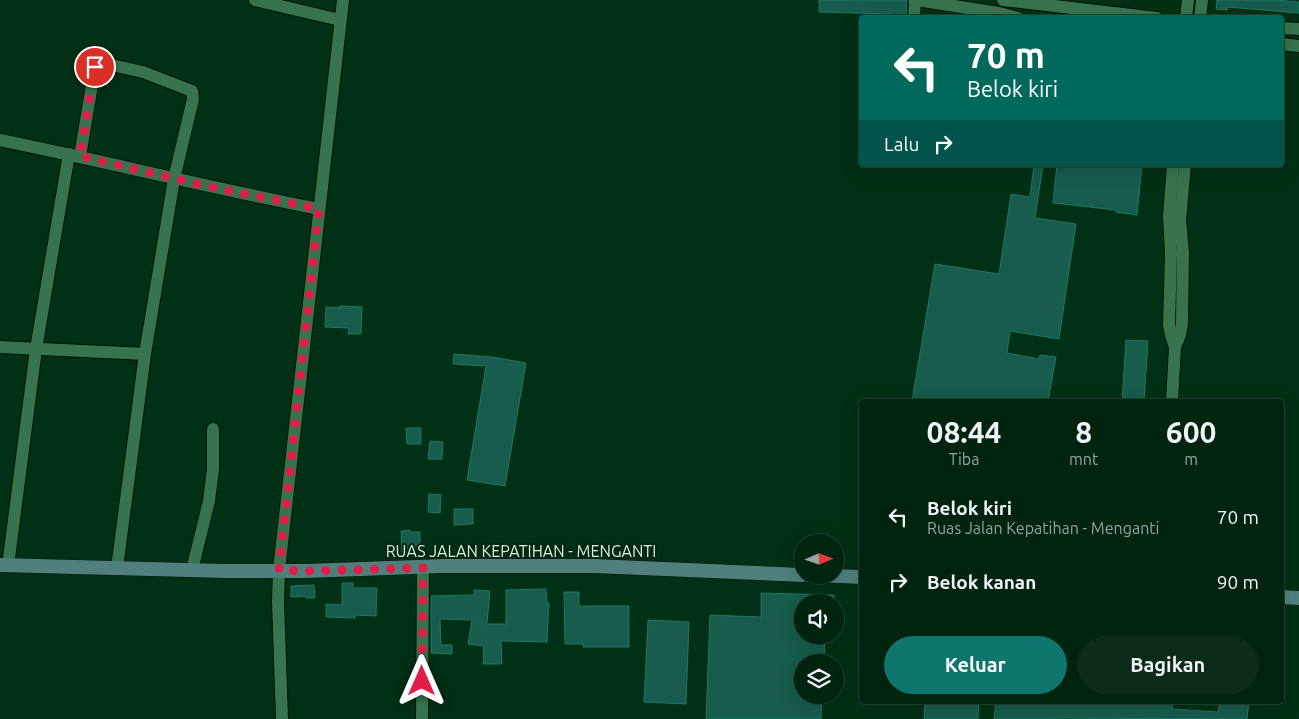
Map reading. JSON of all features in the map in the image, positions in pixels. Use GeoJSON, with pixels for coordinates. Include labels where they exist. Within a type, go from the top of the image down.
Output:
{"type":"FeatureCollection","features":[{"type":"Feature","properties":{"kind":"main road","name":"RUAS JALAN KEPATIHAN - MENGANTI"},"geometry":{"type":"LineString","coordinates":[[4,566],[306,571],[594,566],[794,575]]}},
{"type":"Feature","properties":{"kind":"main road"},"geometry":{"type":"LineString","coordinates":[[844,576],[859,577]]}},
{"type":"Feature","properties":{"kind":"main road"},"geometry":{"type":"LineString","coordinates":[[1284,597],[1299,598]]}},
{"type":"Feature","properties":{"kind":"street"},"geometry":{"type":"LineString","coordinates":[[255,0],[340,20]]}},
{"type":"Feature","properties":{"kind":"street"},"geometry":{"type":"LineString","coordinates":[[282,719],[278,601],[279,570],[343,0]]}},
{"type":"Feature","properties":{"kind":"street"},"geometry":{"type":"LineString","coordinates":[[914,15],[916,0],[959,8],[1000,8],[1023,1],[1084,13],[1113,15]]}},
{"type":"Feature","properties":{"kind":"street"},"geometry":{"type":"LineString","coordinates":[[1186,15],[1188,0]]}},
{"type":"Feature","properties":{"kind":"street"},"geometry":{"type":"LineString","coordinates":[[1200,15],[1202,0]]}},
{"type":"Feature","properties":{"kind":"street"},"geometry":{"type":"LineString","coordinates":[[1000,8],[1013,15]]}},
{"type":"Feature","properties":{"kind":"street"},"geometry":{"type":"LineString","coordinates":[[1284,28],[1299,29]]}},
{"type":"Feature","properties":{"kind":"street"},"geometry":{"type":"LineString","coordinates":[[1284,44],[1299,46]]}},
{"type":"Feature","properties":{"kind":"street"},"geometry":{"type":"LineString","coordinates":[[4,566],[36,349],[75,155],[95,67],[102,63],[142,72],[192,91],[193,94],[174,179],[145,354],[117,568]]}},
{"type":"Feature","properties":{"kind":"street"},"geometry":{"type":"LineString","coordinates":[[0,140],[319,209]]}},
{"type":"Feature","properties":{"kind":"street"},"geometry":{"type":"LineString","coordinates":[[1172,399],[1175,347],[1180,336],[1182,324],[1176,236],[1169,216],[1173,167]]}},
{"type":"Feature","properties":{"kind":"street"},"geometry":{"type":"LineString","coordinates":[[1176,236],[1180,220],[1185,167]]}},
{"type":"Feature","properties":{"kind":"street"},"geometry":{"type":"LineString","coordinates":[[0,347],[145,354]]}},
{"type":"Feature","properties":{"kind":"street"},"geometry":{"type":"LineString","coordinates":[[192,570],[209,501],[213,469],[213,430]]}},
{"type":"Feature","properties":{"kind":"street"},"geometry":{"type":"LineString","coordinates":[[422,719],[423,568]]}},
{"type":"Feature","properties":{"kind":"building"},"geometry":{"type":"Polygon","coordinates":[[[819,0],[907,0],[906,15],[819,12],[819,0]]]}},
{"type":"Feature","properties":{"kind":"building"},"geometry":{"type":"Polygon","coordinates":[[[1217,0],[1299,2],[1299,13],[1227,7],[1227,10],[1216,9],[1217,0]]]}},
{"type":"Feature","properties":{"kind":"building"},"geometry":{"type":"Polygon","coordinates":[[[1034,167],[1043,167],[1035,218],[1076,224],[1059,339],[1010,331],[1007,353],[1039,359],[1040,355],[1056,357],[1048,399],[912,399],[935,264],[999,274],[1011,194],[1030,197],[1034,167]]]}},
{"type":"Feature","properties":{"kind":"building"},"geometry":{"type":"Polygon","coordinates":[[[1057,167],[1142,167],[1137,215],[1116,212],[1116,210],[1053,203],[1057,167]]]}},
{"type":"Feature","properties":{"kind":"building"},"geometry":{"type":"Polygon","coordinates":[[[340,306],[362,307],[361,334],[348,334],[349,328],[325,327],[326,307],[340,308],[340,306]]]}},
{"type":"Feature","properties":{"kind":"building"},"geometry":{"type":"Polygon","coordinates":[[[1126,340],[1148,341],[1144,399],[1122,399],[1126,340]]]}},
{"type":"Feature","properties":{"kind":"building"},"geometry":{"type":"Polygon","coordinates":[[[454,354],[492,357],[526,363],[505,486],[467,480],[486,366],[453,364],[454,354]]]}},
{"type":"Feature","properties":{"kind":"building"},"geometry":{"type":"Polygon","coordinates":[[[406,428],[421,428],[421,444],[407,444],[406,428]]]}},
{"type":"Feature","properties":{"kind":"building"},"geometry":{"type":"Polygon","coordinates":[[[430,441],[443,442],[442,459],[428,459],[430,441]]]}},
{"type":"Feature","properties":{"kind":"building"},"geometry":{"type":"Polygon","coordinates":[[[429,494],[441,495],[440,513],[428,512],[429,494]]]}},
{"type":"Feature","properties":{"kind":"building"},"geometry":{"type":"Polygon","coordinates":[[[454,509],[473,509],[473,524],[454,525],[454,509]]]}},
{"type":"Feature","properties":{"kind":"building"},"geometry":{"type":"Polygon","coordinates":[[[410,530],[410,532],[420,532],[420,550],[410,550],[410,556],[402,556],[401,531],[410,530]]]}},
{"type":"Feature","properties":{"kind":"building"},"geometry":{"type":"Polygon","coordinates":[[[342,583],[353,583],[353,588],[377,588],[376,616],[355,615],[355,618],[326,617],[326,604],[342,605],[342,583]]]}},
{"type":"Feature","properties":{"kind":"building"},"geometry":{"type":"Polygon","coordinates":[[[314,585],[315,598],[306,598],[306,596],[291,597],[291,586],[314,585]]]}},
{"type":"Feature","properties":{"kind":"building"},"geometry":{"type":"Polygon","coordinates":[[[546,589],[547,603],[549,603],[547,642],[501,641],[502,664],[483,664],[484,646],[468,644],[472,620],[440,619],[441,645],[452,645],[452,654],[431,653],[431,596],[474,595],[474,590],[490,591],[487,624],[506,624],[506,590],[546,589]]]}},
{"type":"Feature","properties":{"kind":"building"},"geometry":{"type":"Polygon","coordinates":[[[564,592],[579,592],[579,606],[629,606],[629,647],[583,647],[583,644],[565,644],[564,592]]]}},
{"type":"Feature","properties":{"kind":"building"},"geometry":{"type":"Polygon","coordinates":[[[761,593],[798,594],[794,594],[794,644],[825,644],[824,654],[794,654],[794,704],[822,704],[821,719],[706,719],[710,615],[761,617],[761,593]]]}},
{"type":"Feature","properties":{"kind":"building"},"geometry":{"type":"Polygon","coordinates":[[[648,620],[689,622],[686,704],[644,702],[648,620]]]}},
{"type":"Feature","properties":{"kind":"building"},"geometry":{"type":"Polygon","coordinates":[[[925,704],[979,704],[978,719],[924,719],[925,704]]]}},
{"type":"Feature","properties":{"kind":"building"},"geometry":{"type":"Polygon","coordinates":[[[996,704],[1173,704],[1172,709],[1218,712],[1219,704],[1249,704],[1247,719],[994,719],[996,704]]]}},
{"type":"Feature","properties":{"kind":"route"},"geometry":{"type":"LineString","coordinates":[[95,67],[80,156],[201,185],[319,209],[279,570],[423,568],[422,681]]}}]}
